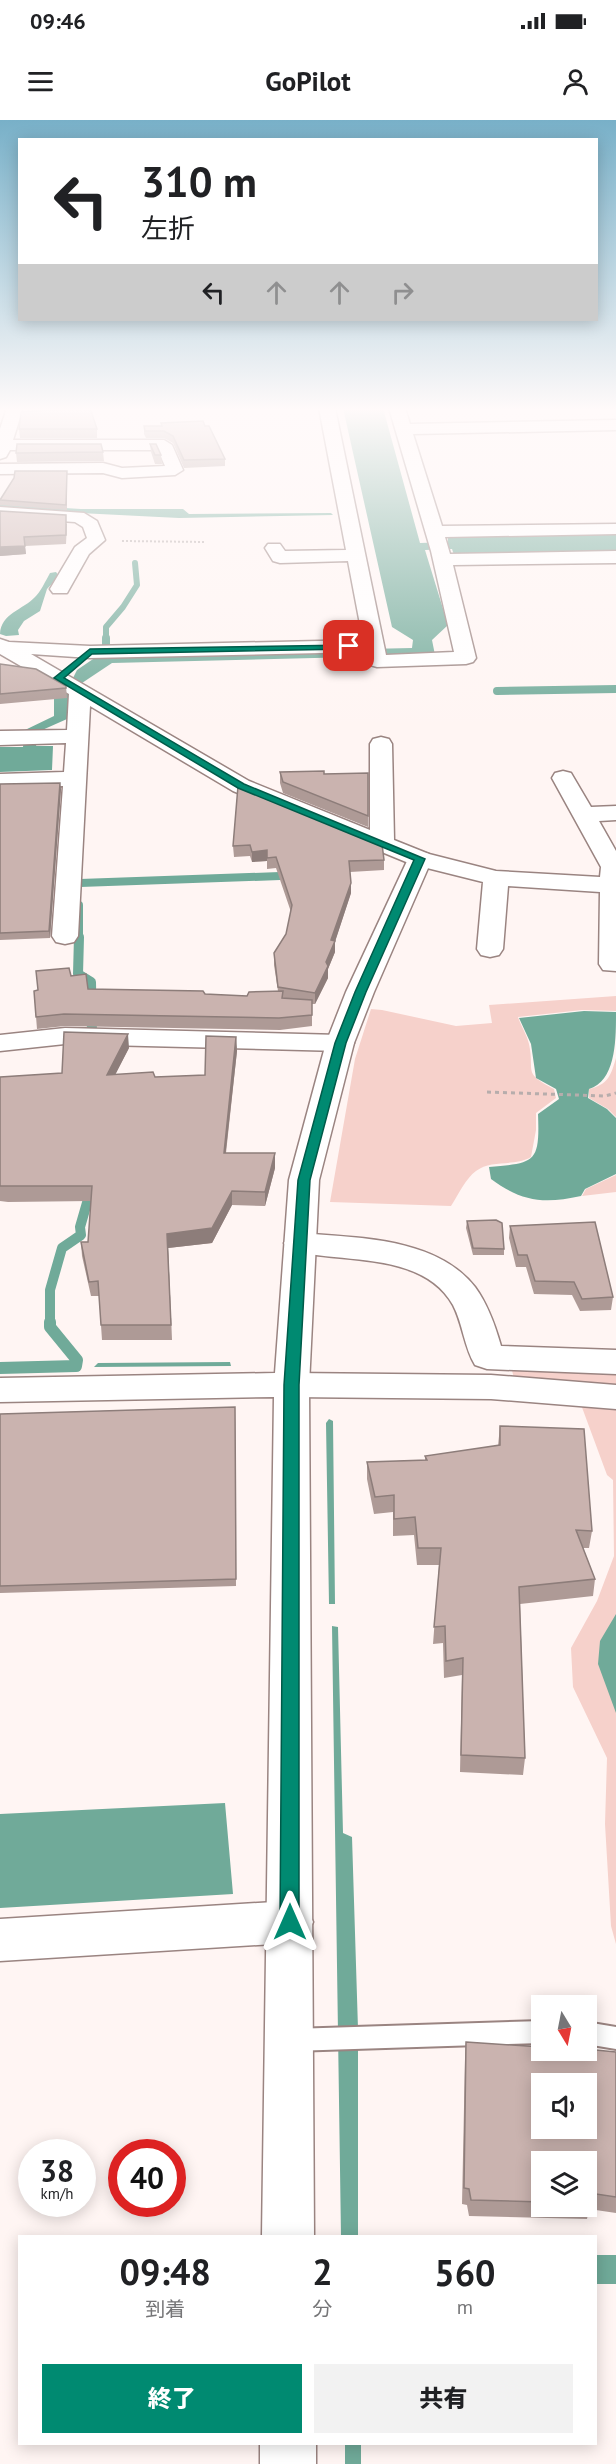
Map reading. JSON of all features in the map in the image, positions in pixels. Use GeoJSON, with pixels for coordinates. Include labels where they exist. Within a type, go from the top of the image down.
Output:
{"type":"FeatureCollection","features":[{"type":"Feature","properties":{"kind":"street"},"geometry":{"type":"LineString","coordinates":[[60,589],[82,551],[96,540],[92,525],[79,517]]}},
{"type":"Feature","properties":{"kind":"street"},"geometry":{"type":"LineString","coordinates":[[348,517],[377,661],[466,658],[430,517]]}},
{"type":"Feature","properties":{"kind":"street"},"geometry":{"type":"LineString","coordinates":[[438,546],[616,529]]}},
{"type":"Feature","properties":{"kind":"street"},"geometry":{"type":"LineString","coordinates":[[438,546],[616,556]]}},
{"type":"Feature","properties":{"kind":"street"},"geometry":{"type":"LineString","coordinates":[[274,548],[280,557],[355,555]]}},
{"type":"Feature","properties":{"kind":"street"},"geometry":{"type":"LineString","coordinates":[[2,646],[90,652],[373,646]]}},
{"type":"Feature","properties":{"kind":"street"},"geometry":{"type":"LineString","coordinates":[[2,646],[241,786],[420,859],[496,878],[615,886]]}},
{"type":"Feature","properties":{"kind":"street"},"geometry":{"type":"LineString","coordinates":[[58,678],[90,652]]}},
{"type":"Feature","properties":{"kind":"street"},"geometry":{"type":"LineString","coordinates":[[65,936],[80,691]]}},
{"type":"Feature","properties":{"kind":"street"},"geometry":{"type":"LineString","coordinates":[[0,738],[77,736]]}},
{"type":"Feature","properties":{"kind":"street"},"geometry":{"type":"LineString","coordinates":[[381,744],[382,843]]}},
{"type":"Feature","properties":{"kind":"street"},"geometry":{"type":"LineString","coordinates":[[562,778],[598,827],[613,867],[615,886],[612,964]]}},
{"type":"Feature","properties":{"kind":"street"},"geometry":{"type":"LineString","coordinates":[[0,781],[75,779]]}},
{"type":"Feature","properties":{"kind":"street"},"geometry":{"type":"LineString","coordinates":[[598,827],[616,813]]}},
{"type":"Feature","properties":{"kind":"street"},"geometry":{"type":"LineString","coordinates":[[288,2235],[291,1385],[304,1180],[340,1043],[360,992],[420,859]]}},
{"type":"Feature","properties":{"kind":"street"},"geometry":{"type":"LineString","coordinates":[[490,949],[496,878]]}},
{"type":"Feature","properties":{"kind":"street"},"geometry":{"type":"LineString","coordinates":[[0,1043],[65,1036],[340,1043]]}},
{"type":"Feature","properties":{"kind":"street"},"geometry":{"type":"LineString","coordinates":[[300,1243],[392,1253],[432,1266],[460,1291],[474,1317],[487,1357],[616,1362]]}},
{"type":"Feature","properties":{"kind":"street"},"geometry":{"type":"LineString","coordinates":[[0,1390],[291,1385],[491,1387],[616,1397]]}},
{"type":"Feature","properties":{"kind":"street"},"geometry":{"type":"LineString","coordinates":[[0,1940],[290,1922]]}},
{"type":"Feature","properties":{"kind":"street"},"geometry":{"type":"LineString","coordinates":[[288,2445],[288,2464]]}},
{"type":"Feature","properties":{"kind":"lane"},"geometry":{"type":"LineString","coordinates":[[288,2040],[531,2032]]}},
{"type":"Feature","properties":{"kind":"lane"},"geometry":{"type":"LineString","coordinates":[[597,2035],[616,2038]]}},
{"type":"Feature","properties":{"kind":"path"},"geometry":{"type":"LineString","coordinates":[[95,538],[107,541],[206,542]]}},
{"type":"Feature","properties":{"kind":"path"},"geometry":{"type":"LineString","coordinates":[[487,1092],[605,1096],[616,1093]]}},
{"type":"Feature","properties":{"kind":"shaded area"},"geometry":{"type":"Polygon","coordinates":[[[367,517],[413,517],[420,543],[448,542],[448,536],[616,531],[616,552],[454,555],[452,549],[425,550],[448,625],[432,640],[435,655],[112,663],[70,691],[67,719],[40,731],[36,746],[53,746],[52,770],[0,772],[0,747],[23,747],[25,730],[54,716],[54,691],[73,678],[77,670],[99,655],[412,648],[413,640],[392,627],[367,517]]]}},
{"type":"Feature","properties":{"kind":"shaded area"},"geometry":{"type":"Polygon","coordinates":[[[56,572],[59,576],[47,589],[40,611],[24,621],[18,630],[19,635],[0,634],[1,627],[8,616],[35,597],[50,573],[56,572]]]}},
{"type":"Feature","properties":{"kind":"shaded area"},"geometry":{"type":"Polygon","coordinates":[[[616,996],[616,1011],[582,1010],[518,1017],[529,1044],[532,1071],[537,1079],[554,1089],[556,1098],[536,1113],[536,1130],[531,1157],[517,1162],[482,1167],[472,1174],[451,1206],[330,1202],[355,1059],[371,1009],[456,1026],[492,1023],[489,1005],[616,996]]]}},
{"type":"Feature","properties":{"kind":"shaded area"},"geometry":{"type":"Polygon","coordinates":[[[584,1011],[616,1012],[613,1058],[605,1078],[598,1085],[589,1089],[588,1098],[607,1109],[616,1118],[616,1174],[585,1189],[581,1196],[556,1200],[523,1197],[491,1179],[489,1167],[516,1164],[532,1157],[538,1142],[538,1114],[559,1099],[556,1089],[536,1078],[531,1044],[519,1018],[584,1011]]]}},
{"type":"Feature","properties":{"kind":"shaded area"},"geometry":{"type":"Polygon","coordinates":[[[616,1058],[616,1117],[608,1109],[589,1098],[589,1089],[605,1082],[616,1058]]]}},
{"type":"Feature","properties":{"kind":"shaded area"},"geometry":{"type":"Polygon","coordinates":[[[616,1175],[616,1192],[582,1196],[586,1189],[616,1175]]]}},
{"type":"Feature","properties":{"kind":"shaded area"},"geometry":{"type":"Polygon","coordinates":[[[230,1362],[231,1366],[94,1367],[98,1363],[230,1362]]]}},
{"type":"Feature","properties":{"kind":"shaded area"},"geometry":{"type":"Polygon","coordinates":[[[511,1367],[616,1370],[616,1388],[514,1378],[511,1367]]]}},
{"type":"Feature","properties":{"kind":"shaded area"},"geometry":{"type":"Polygon","coordinates":[[[580,1402],[616,1408],[616,1944],[611,1926],[605,1824],[607,1758],[573,1687],[571,1648],[597,1601],[614,1556],[613,1480],[607,1475],[580,1402]]]}},
{"type":"Feature","properties":{"kind":"shaded area"},"geometry":{"type":"Polygon","coordinates":[[[329,1419],[333,1421],[335,1604],[329,1604],[326,1423],[329,1419]]]}},
{"type":"Feature","properties":{"kind":"shaded area"},"geometry":{"type":"Polygon","coordinates":[[[616,1614],[616,1713],[598,1664],[600,1641],[616,1614]]]}},
{"type":"Feature","properties":{"kind":"shaded area"},"geometry":{"type":"Polygon","coordinates":[[[332,1626],[338,1627],[343,1833],[352,1837],[358,2029],[358,2235],[341,2235],[332,1626]]]}},
{"type":"Feature","properties":{"kind":"shaded area"},"geometry":{"type":"Polygon","coordinates":[[[225,1803],[233,1894],[0,1908],[0,1814],[225,1803]]]}},
{"type":"Feature","properties":{"kind":"shaded area"},"geometry":{"type":"Polygon","coordinates":[[[597,2255],[616,2255],[616,2284],[597,2284],[597,2255]]]}},
{"type":"Feature","properties":{"kind":"building"},"geometry":{"type":"Polygon","coordinates":[[[0,517],[66,517],[66,535],[24,537],[25,546],[0,547],[0,517]]]}},
{"type":"Feature","properties":{"kind":"building"},"geometry":{"type":"Polygon","coordinates":[[[0,664],[36,669],[66,688],[0,694],[0,664]]]}},
{"type":"Feature","properties":{"kind":"building"},"geometry":{"type":"Polygon","coordinates":[[[324,771],[324,774],[368,773],[368,816],[283,782],[280,772],[324,771]]]}},
{"type":"Feature","properties":{"kind":"building"},"geometry":{"type":"Polygon","coordinates":[[[60,783],[49,931],[0,933],[0,784],[60,783]]]}},
{"type":"Feature","properties":{"kind":"building"},"geometry":{"type":"Polygon","coordinates":[[[238,786],[382,844],[384,860],[349,861],[351,883],[331,940],[335,941],[326,962],[328,966],[315,993],[278,987],[274,953],[286,934],[292,905],[276,857],[267,858],[267,850],[252,852],[250,845],[233,846],[238,786]]]}},
{"type":"Feature","properties":{"kind":"building"},"geometry":{"type":"Polygon","coordinates":[[[69,968],[71,976],[86,974],[88,989],[203,991],[205,994],[247,996],[249,992],[283,991],[282,998],[312,1000],[312,1015],[279,1018],[64,1014],[36,1017],[34,991],[38,990],[36,971],[69,968]]]}},
{"type":"Feature","properties":{"kind":"building"},"geometry":{"type":"Polygon","coordinates":[[[64,1032],[128,1034],[107,1075],[153,1072],[155,1077],[205,1075],[206,1036],[236,1037],[224,1153],[275,1153],[265,1192],[232,1191],[212,1228],[167,1234],[171,1325],[101,1325],[98,1281],[89,1282],[81,1242],[88,1242],[92,1186],[0,1186],[0,1077],[62,1073],[64,1032]]]}},
{"type":"Feature","properties":{"kind":"building"},"geometry":{"type":"Polygon","coordinates":[[[496,1220],[502,1223],[504,1249],[473,1248],[467,1221],[496,1220]]]}},
{"type":"Feature","properties":{"kind":"building"},"geometry":{"type":"Polygon","coordinates":[[[595,1222],[613,1297],[582,1299],[574,1282],[535,1281],[527,1255],[518,1255],[510,1226],[595,1222]]]}},
{"type":"Feature","properties":{"kind":"building"},"geometry":{"type":"Polygon","coordinates":[[[235,1407],[236,1579],[0,1586],[0,1414],[235,1407]]]}},
{"type":"Feature","properties":{"kind":"building"},"geometry":{"type":"Polygon","coordinates":[[[500,1426],[584,1429],[592,1531],[576,1530],[595,1579],[519,1587],[525,1758],[461,1755],[463,1658],[446,1661],[445,1626],[434,1627],[441,1548],[418,1548],[415,1517],[394,1519],[394,1495],[375,1497],[367,1462],[427,1460],[425,1456],[500,1445],[500,1426]]]}},
{"type":"Feature","properties":{"kind":"building"},"geometry":{"type":"Polygon","coordinates":[[[466,2042],[531,2046],[531,2061],[597,2061],[597,2050],[616,2052],[616,2197],[597,2194],[597,2151],[531,2151],[531,2202],[471,2200],[469,2189],[464,2188],[466,2042]]]}},
{"type":"Feature","properties":{"kind":"waterway"},"geometry":{"type":"LineString","coordinates":[[106,647],[106,627],[123,607],[137,585],[135,563]]}},
{"type":"Feature","properties":{"kind":"waterway"},"geometry":{"type":"LineString","coordinates":[[497,691],[616,689]]}},
{"type":"Feature","properties":{"kind":"waterway"},"geometry":{"type":"LineString","coordinates":[[80,883],[280,876]]}},
{"type":"Feature","properties":{"kind":"waterway"},"geometry":{"type":"LineString","coordinates":[[79,905],[79,937]]}},
{"type":"Feature","properties":{"kind":"waterway"},"geometry":{"type":"LineString","coordinates":[[79,937],[78,974],[91,982],[92,1033]]}},
{"type":"Feature","properties":{"kind":"waterway"},"geometry":{"type":"LineString","coordinates":[[0,1368],[76,1366],[77,1360],[50,1327],[50,1290],[62,1248],[81,1235],[80,1227],[91,1189]]}},
{"type":"Feature","properties":{"kind":"waterway"},"geometry":{"type":"LineString","coordinates":[[353,2445],[353,2464]]}},
{"type":"Feature","properties":{"kind":"route"},"geometry":{"type":"LineString","coordinates":[[290,1922],[291,1385],[304,1180],[340,1043],[360,992],[420,859],[241,786],[58,678],[90,652],[349,646]]}}]}
